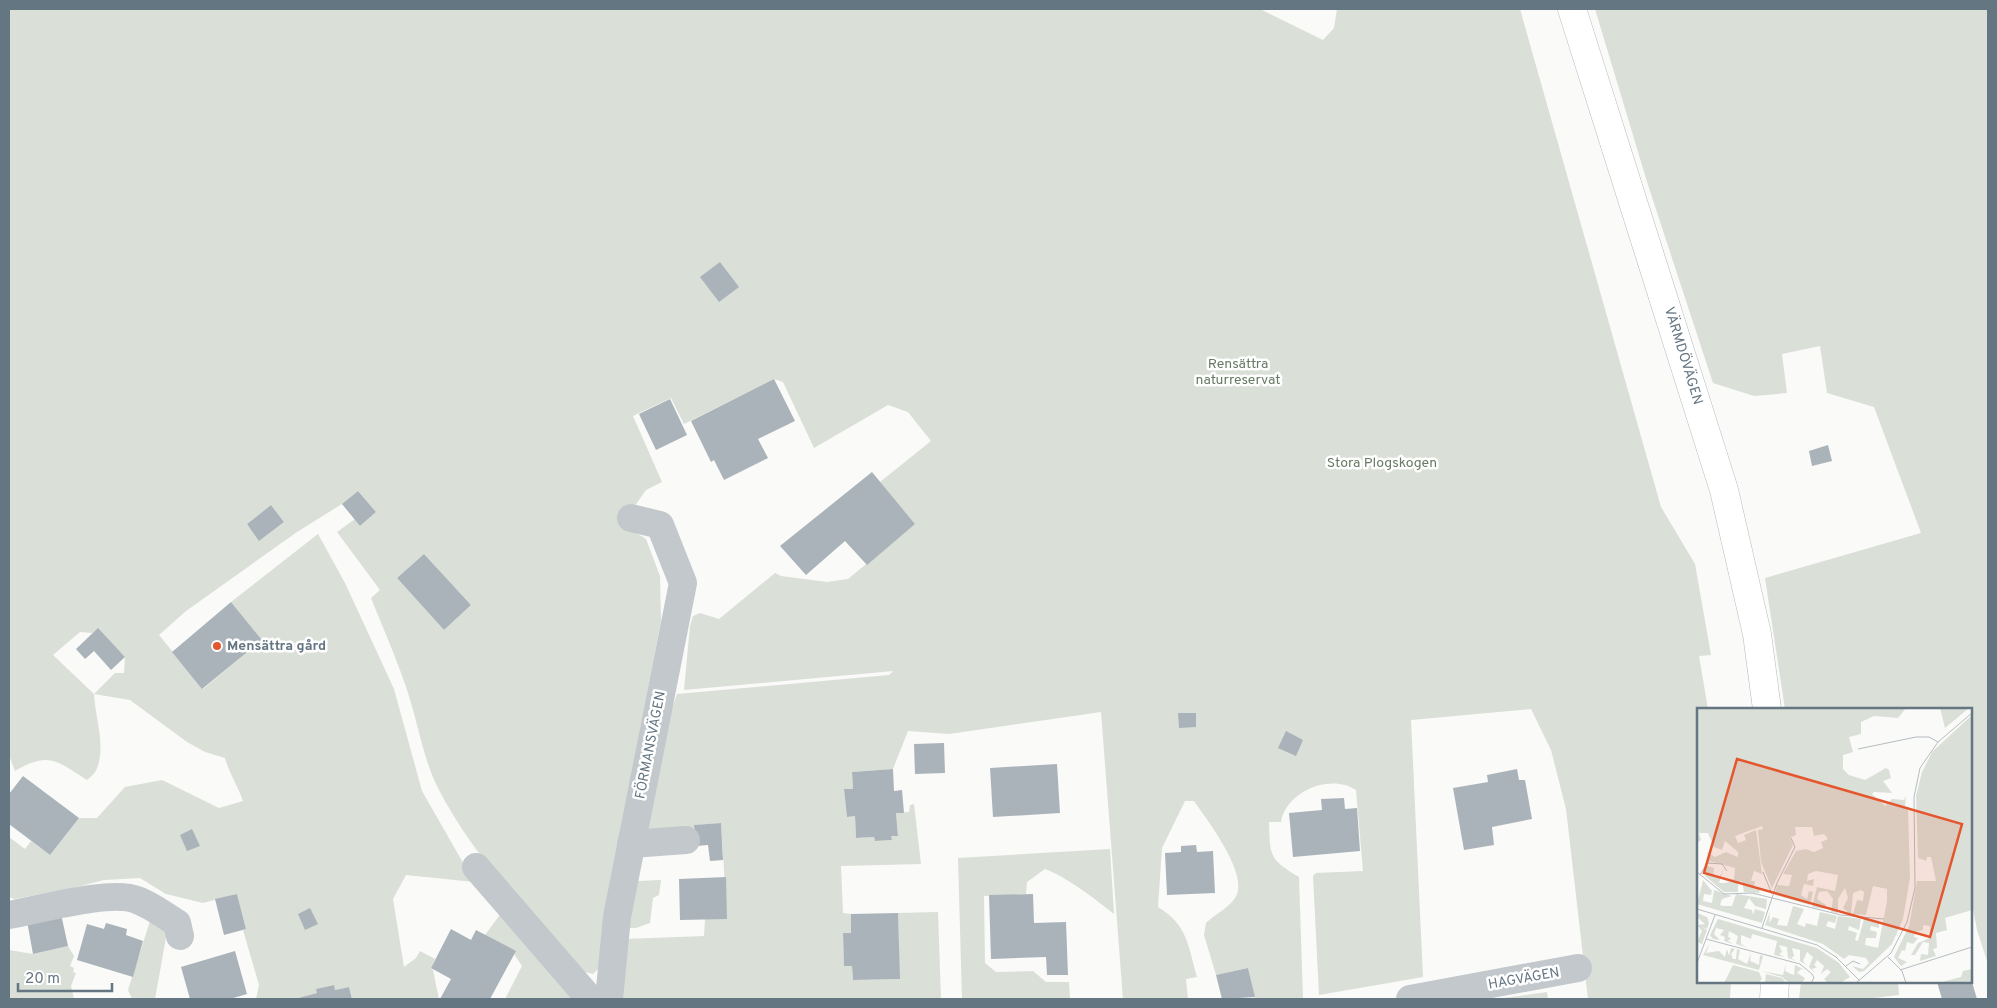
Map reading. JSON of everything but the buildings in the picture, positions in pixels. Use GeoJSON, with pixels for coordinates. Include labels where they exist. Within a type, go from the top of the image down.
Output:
{"type":"FeatureCollection","features":[{"type":"Feature","properties":{"kind":"main road","name":"VÄRMDÖVÄGEN"},"geometry":{"type":"LineString","coordinates":[[1572,9],[1724,490],[1758,634],[1767,708]]}},
{"type":"Feature","properties":{"kind":"main road"},"geometry":{"type":"LineString","coordinates":[[1774,999],[1775,983]]}},
{"type":"Feature","properties":{"kind":"street","name":"FÖRMANSVÄGEN"},"geometry":{"type":"LineString","coordinates":[[610,999],[617,917],[683,583],[660,524],[632,518]]}},
{"type":"Feature","properties":{"kind":"street"},"geometry":{"type":"LineString","coordinates":[[631,844],[686,840]]}},
{"type":"Feature","properties":{"kind":"street"},"geometry":{"type":"LineString","coordinates":[[476,867],[590,999]]}},
{"type":"Feature","properties":{"kind":"street"},"geometry":{"type":"LineString","coordinates":[[9,915],[98,898],[121,896],[136,899],[177,923],[180,936]]}},
{"type":"Feature","properties":{"kind":"street","name":"HAGVÄGEN"},"geometry":{"type":"LineString","coordinates":[[1410,999],[1578,968]]}},
{"type":"Feature","properties":{"kind":"green space","name":"Stora Plogskogen"},"geometry":{"type":"Polygon","coordinates":[[[9,9],[1260,9],[1323,40],[1334,28],[1337,9],[1520,9],[1661,507],[1695,564],[1711,655],[1699,656],[1708,708],[1697,708],[1697,983],[1731,983],[1730,999],[1588,999],[1566,809],[1551,750],[1531,709],[1411,720],[1423,977],[1319,995],[1313,876],[1316,873],[1363,871],[1356,790],[1346,785],[1334,783],[1323,784],[1300,794],[1291,802],[1281,822],[1269,822],[1273,856],[1282,866],[1299,877],[1303,999],[1255,999],[1248,968],[1216,975],[1204,935],[1206,923],[1235,898],[1238,884],[1236,872],[1216,832],[1194,801],[1185,801],[1162,848],[1158,907],[1168,914],[1181,929],[1189,946],[1197,977],[1186,979],[1188,999],[1123,999],[1101,712],[949,734],[908,731],[893,769],[852,772],[853,789],[844,789],[847,817],[855,816],[856,838],[874,837],[875,841],[891,840],[891,836],[898,835],[896,813],[909,812],[910,805],[914,804],[921,864],[841,866],[843,913],[851,914],[851,933],[843,933],[844,966],[852,966],[853,980],[899,979],[898,913],[938,912],[941,999],[622,999],[625,939],[704,936],[705,919],[727,918],[721,823],[695,825],[695,828],[646,830],[661,740],[677,694],[889,675],[893,671],[684,690],[690,626],[693,616],[700,613],[719,619],[775,573],[781,576],[827,582],[848,579],[915,524],[880,482],[931,441],[908,412],[888,405],[814,448],[783,382],[774,379],[684,424],[671,398],[633,416],[662,482],[646,490],[622,524],[646,539],[660,576],[661,621],[638,740],[599,968],[593,974],[585,972],[504,885],[468,838],[438,788],[428,764],[402,676],[371,598],[380,590],[337,532],[355,519],[360,526],[376,512],[358,491],[342,504],[297,532],[186,611],[159,635],[203,689],[262,640],[231,602],[318,534],[345,583],[394,689],[422,791],[474,882],[406,875],[393,899],[404,967],[416,958],[420,951],[435,959],[431,968],[439,999],[352,999],[349,987],[335,990],[333,985],[317,989],[317,993],[297,999],[256,999],[259,985],[243,930],[246,929],[237,894],[203,903],[166,894],[140,878],[104,880],[14,899],[9,897],[9,837],[25,849],[31,841],[50,855],[79,818],[97,818],[125,787],[162,780],[219,808],[243,801],[225,758],[205,752],[187,742],[130,700],[94,694],[100,750],[96,770],[87,780],[60,764],[45,760],[36,761],[15,771],[9,755],[9,9]],[[271,505],[247,524],[260,540],[284,522],[271,505]],[[424,554],[397,578],[444,630],[471,605],[424,554]],[[98,629],[92,633],[80,632],[53,655],[94,694],[115,673],[124,673],[125,657],[98,629]]]}},
{"type":"Feature","properties":{"kind":"green space"},"geometry":{"type":"Polygon","coordinates":[[[1595,9],[1988,9],[1988,964],[1972,909],[1972,708],[1785,708],[1765,578],[1921,533],[1874,407],[1827,393],[1820,346],[1782,354],[1787,393],[1754,396],[1713,383],[1648,185],[1595,9]]]}},
{"type":"Feature","properties":{"kind":"green space"},"geometry":{"type":"Polygon","coordinates":[[[1110,849],[1114,914],[1072,883],[1045,869],[1027,882],[1026,894],[984,896],[985,963],[996,972],[1033,971],[1046,982],[1069,982],[1070,999],[962,999],[958,858],[1110,849]]]}},
{"type":"Feature","properties":{"kind":"green space"},"geometry":{"type":"Polygon","coordinates":[[[661,880],[659,895],[653,898],[650,923],[636,928],[627,928],[638,881],[661,880]]]}},
{"type":"Feature","properties":{"kind":"green space"},"geometry":{"type":"Polygon","coordinates":[[[502,912],[577,999],[505,999],[522,966],[514,954],[485,935],[502,912]]]}},
{"type":"Feature","properties":{"kind":"green space"},"geometry":{"type":"Polygon","coordinates":[[[151,918],[167,932],[155,999],[132,999],[128,990],[151,918]]]}},
{"type":"Feature","properties":{"kind":"green space"},"geometry":{"type":"Polygon","coordinates":[[[68,946],[74,956],[70,966],[74,968],[73,972],[76,973],[71,986],[74,999],[9,999],[9,950],[33,954],[68,946]]]}},
{"type":"Feature","properties":{"kind":"green space"},"geometry":{"type":"Polygon","coordinates":[[[1801,983],[1898,983],[1899,995],[1865,999],[1799,999],[1801,983]]]}},
{"type":"Feature","properties":{"kind":"green space"},"geometry":{"type":"Polygon","coordinates":[[[1547,992],[1548,999],[1496,999],[1547,992]]]}},
{"type":"Feature","properties":{"kind":"place","name":"Mensättra gård"},"geometry":{"type":"Point","coordinates":[217,646]}},
{"type":"Feature","properties":{"kind":"park label","name":"Rensättra naturreservat"},"geometry":{"type":"Point","coordinates":[1238,372]}}]}
